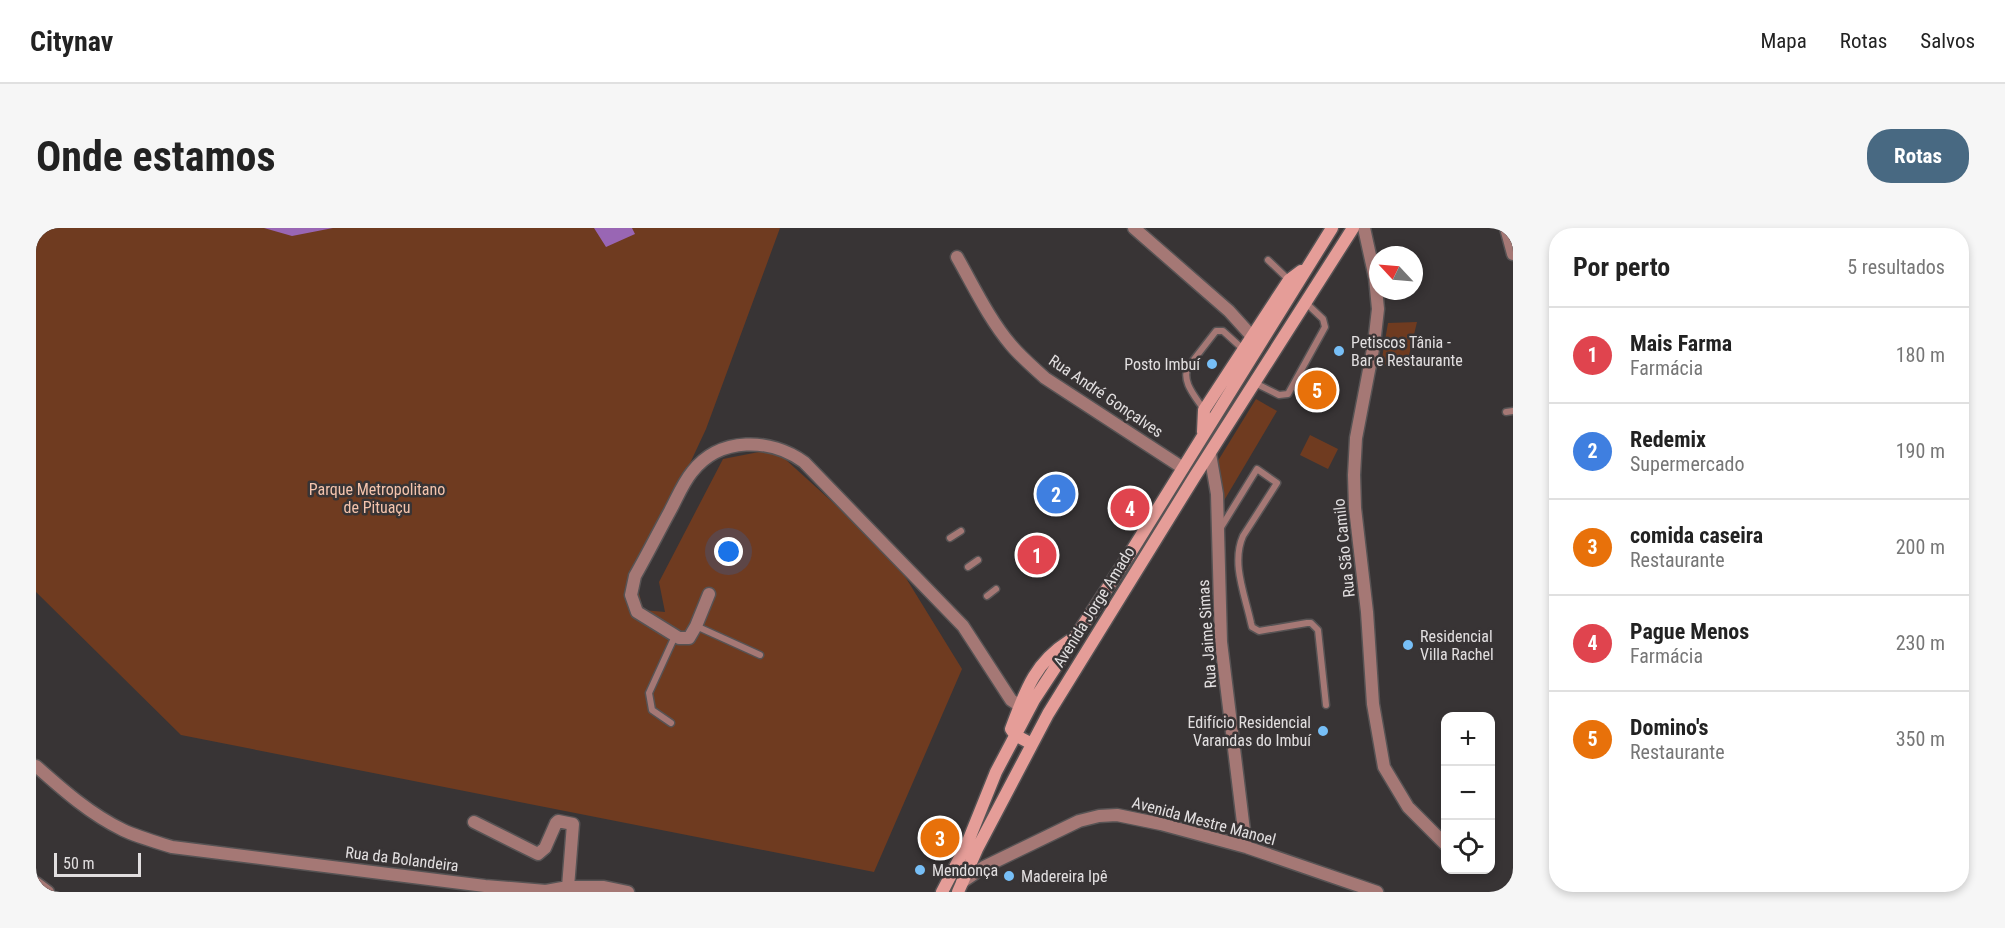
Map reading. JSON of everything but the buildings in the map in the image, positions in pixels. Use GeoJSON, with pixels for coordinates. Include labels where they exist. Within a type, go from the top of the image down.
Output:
{"type":"FeatureCollection","features":[{"type":"Feature","properties":{"kind":"main road","name":"Avenida Jorge Amado"},"geometry":{"type":"LineString","coordinates":[[960,887],[996,772],[1015,735],[1073,639],[1183,468],[1257,341],[1332,228]]}},
{"type":"Feature","properties":{"kind":"main road","name":"Avenida Jorge Amado"},"geometry":{"type":"LineString","coordinates":[[942,892],[972,846],[1048,714],[1254,382],[1353,228]]}},
{"type":"Feature","properties":{"kind":"main road"},"geometry":{"type":"LineString","coordinates":[[1202,435],[1204,410],[1244,350],[1257,341],[1289,280],[1306,268],[1320,278]]}},
{"type":"Feature","properties":{"kind":"main road"},"geometry":{"type":"LineString","coordinates":[[1032,744],[1015,735],[1011,729],[1015,703],[1045,659],[1055,649],[1073,639]]}},
{"type":"Feature","properties":{"kind":"street"},"geometry":{"type":"LineString","coordinates":[[1134,228],[1229,311],[1257,341]]}},
{"type":"Feature","properties":{"kind":"street","name":"Rua São Camilo"},"geometry":{"type":"LineString","coordinates":[[1364,228],[1375,278],[1378,309],[1374,344],[1356,438],[1354,475],[1373,704],[1384,767],[1391,782],[1408,807],[1441,839]]}},
{"type":"Feature","properties":{"kind":"street"},"geometry":{"type":"LineString","coordinates":[[1506,228],[1513,254]]}},
{"type":"Feature","properties":{"kind":"street","name":"Rua André Gonçalves"},"geometry":{"type":"LineString","coordinates":[[957,257],[994,322],[1025,360],[1045,378],[1183,468]]}},
{"type":"Feature","properties":{"kind":"street"},"geometry":{"type":"LineString","coordinates":[[709,594],[696,626],[688,638],[675,636],[637,612],[631,595],[635,576],[693,471],[713,455],[730,447],[751,444],[780,448],[804,462],[963,626],[1015,703]]}},
{"type":"Feature","properties":{"kind":"street","name":"Rua Jaime Simas"},"geometry":{"type":"LineString","coordinates":[[1210,454],[1217,494],[1221,642],[1246,847]]}},
{"type":"Feature","properties":{"kind":"street","name":"Rua da Bolandeira"},"geometry":{"type":"LineString","coordinates":[[36,766],[70,796],[101,818],[125,831],[172,847],[485,886],[546,891],[568,887],[604,888],[627,892]]}},
{"type":"Feature","properties":{"kind":"street","name":"Avenida Mestre Manoel"},"geometry":{"type":"LineString","coordinates":[[960,887],[984,867],[1078,821],[1099,816],[1127,816],[1246,847],[1377,892]]}},
{"type":"Feature","properties":{"kind":"street"},"geometry":{"type":"LineString","coordinates":[[474,822],[538,854],[545,848],[556,823],[573,824],[568,887]]}},
{"type":"Feature","properties":{"kind":"street"},"geometry":{"type":"LineString","coordinates":[[36,880],[48,892]]}},
{"type":"Feature","properties":{"kind":"lane"},"geometry":{"type":"LineString","coordinates":[[1268,260],[1289,280]]}},
{"type":"Feature","properties":{"kind":"lane"},"geometry":{"type":"LineString","coordinates":[[1254,382],[1279,395],[1288,394],[1324,327],[1323,319],[1305,302]]}},
{"type":"Feature","properties":{"kind":"lane"},"geometry":{"type":"LineString","coordinates":[[1204,410],[1186,381],[1188,367],[1216,330],[1223,331],[1244,350]]}},
{"type":"Feature","properties":{"kind":"lane"},"geometry":{"type":"LineString","coordinates":[[1218,532],[1257,469],[1277,483],[1243,536],[1237,561],[1252,627],[1259,631],[1311,623],[1318,630],[1326,705]]}},
{"type":"Feature","properties":{"kind":"lane"},"geometry":{"type":"LineString","coordinates":[[950,538],[961,531]]}},
{"type":"Feature","properties":{"kind":"lane"},"geometry":{"type":"LineString","coordinates":[[968,567],[978,560]]}},
{"type":"Feature","properties":{"kind":"lane"},"geometry":{"type":"LineString","coordinates":[[987,596],[996,589]]}},
{"type":"Feature","properties":{"kind":"lane"},"geometry":{"type":"LineString","coordinates":[[696,626],[760,655]]}},
{"type":"Feature","properties":{"kind":"lane"},"geometry":{"type":"LineString","coordinates":[[672,723],[652,710],[649,693],[675,636]]}},
{"type":"Feature","properties":{"kind":"green space","name":"Parque Metropolitano de Pituaçu"},"geometry":{"type":"Polygon","coordinates":[[[36,228],[780,228],[706,429],[636,579],[643,610],[665,612],[659,582],[723,459],[774,449],[893,557],[962,669],[874,872],[181,735],[36,592],[36,228]]]}},
{"type":"Feature","properties":{"kind":"green space"},"geometry":{"type":"Polygon","coordinates":[[[1417,322],[1406,368],[1381,364],[1388,323],[1417,322]]]}},
{"type":"Feature","properties":{"kind":"green space"},"geometry":{"type":"Polygon","coordinates":[[[1256,399],[1277,411],[1222,504],[1216,464],[1256,399]]]}},
{"type":"Feature","properties":{"kind":"green space"},"geometry":{"type":"Polygon","coordinates":[[[1310,435],[1338,449],[1328,469],[1300,455],[1310,435]]]}},
{"type":"Feature","properties":{"kind":"shaded area"},"geometry":{"type":"Polygon","coordinates":[[[264,228],[333,228],[292,236],[264,228]]]}},
{"type":"Feature","properties":{"kind":"shaded area"},"geometry":{"type":"Polygon","coordinates":[[[594,228],[632,228],[635,234],[606,247],[594,228]]]}},
{"type":"Feature","properties":{"kind":"place","name":"Petiscos Tânia - Bar e Restaurante"},"geometry":{"type":"Point","coordinates":[1339,351]}},
{"type":"Feature","properties":{"kind":"place","name":"Posto Imbuí"},"geometry":{"type":"Point","coordinates":[1212,364]}},
{"type":"Feature","properties":{"kind":"place","name":"Domino's"},"geometry":{"type":"Point","coordinates":[1317,390]}},
{"type":"Feature","properties":{"kind":"place","name":"Redemix"},"geometry":{"type":"Point","coordinates":[1056,494]}},
{"type":"Feature","properties":{"kind":"place","name":"Pague Menos"},"geometry":{"type":"Point","coordinates":[1130,508]}},
{"type":"Feature","properties":{"kind":"place","name":"Mais Farma"},"geometry":{"type":"Point","coordinates":[1037,555]}},
{"type":"Feature","properties":{"kind":"place","name":"Residencial Villa Rachel"},"geometry":{"type":"Point","coordinates":[1408,645]}},
{"type":"Feature","properties":{"kind":"place","name":"Edifício Residencial Varandas do Imbuí"},"geometry":{"type":"Point","coordinates":[1323,731]}},
{"type":"Feature","properties":{"kind":"place","name":"comida caseira"},"geometry":{"type":"Point","coordinates":[940,838]}},
{"type":"Feature","properties":{"kind":"place","name":"Mendonça"},"geometry":{"type":"Point","coordinates":[920,870]}},
{"type":"Feature","properties":{"kind":"place","name":"Madereira Ipê"},"geometry":{"type":"Point","coordinates":[1009,876]}}]}
